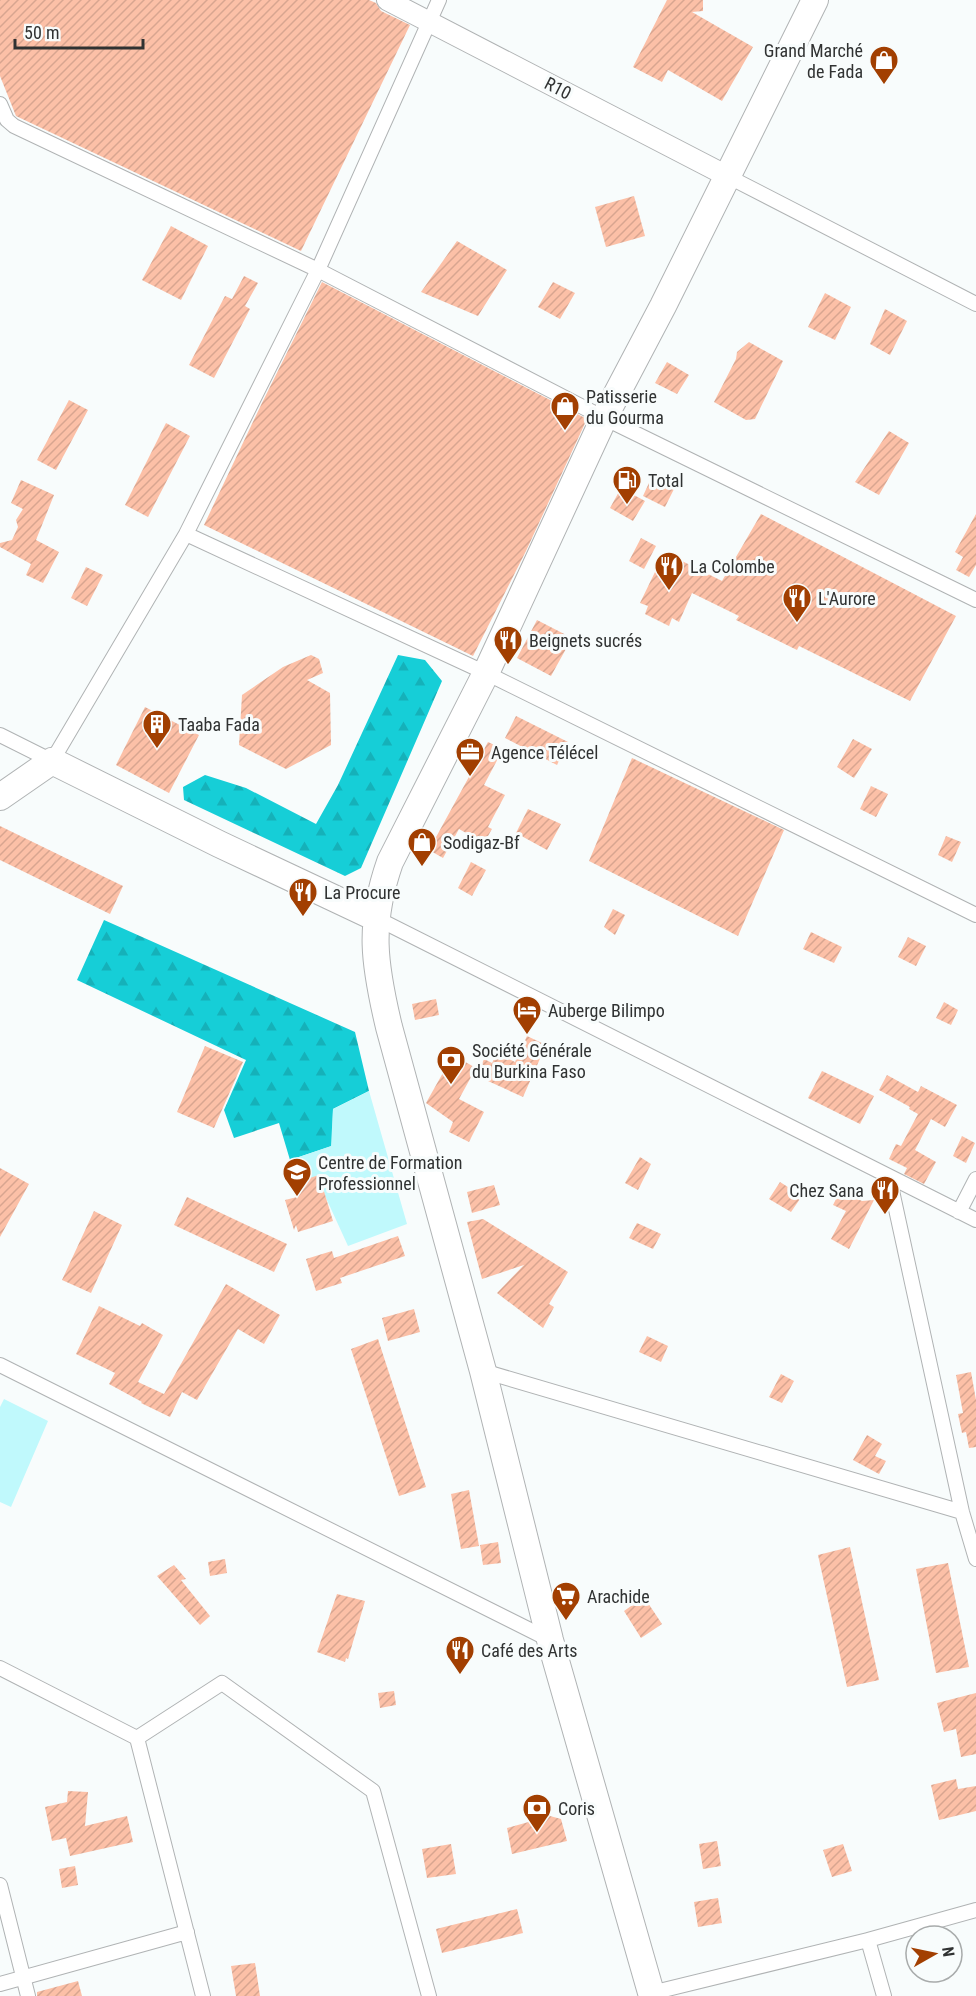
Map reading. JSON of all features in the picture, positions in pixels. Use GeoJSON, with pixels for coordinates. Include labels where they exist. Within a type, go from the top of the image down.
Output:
{"type":"FeatureCollection","features":[{"type":"Feature","properties":{"kind":"highway"},"geometry":{"type":"LineString","coordinates":[[648,1995],[550,1640],[483,1371],[379,986],[375,950],[376,918],[381,888],[390,862],[486,673],[604,418],[729,177],[815,0]]}},
{"type":"Feature","properties":{"kind":"highway"},"geometry":{"type":"LineString","coordinates":[[0,797],[52,761],[219,844],[376,918]]}},
{"type":"Feature","properties":{"kind":"main road","name":"R10"},"geometry":{"type":"LineString","coordinates":[[387,0],[729,177]]}},
{"type":"Feature","properties":{"kind":"street"},"geometry":{"type":"LineString","coordinates":[[0,735],[52,761],[186,534],[318,270],[428,20],[439,0]]}},
{"type":"Feature","properties":{"kind":"street"},"geometry":{"type":"LineString","coordinates":[[0,104],[7,120],[14,126],[318,270],[604,418],[976,600]]}},
{"type":"Feature","properties":{"kind":"street"},"geometry":{"type":"LineString","coordinates":[[729,177],[976,304]]}},
{"type":"Feature","properties":{"kind":"street"},"geometry":{"type":"LineString","coordinates":[[186,534],[486,673],[976,915]]}},
{"type":"Feature","properties":{"kind":"street"},"geometry":{"type":"LineString","coordinates":[[376,918],[976,1220]]}},
{"type":"Feature","properties":{"kind":"street"},"geometry":{"type":"LineString","coordinates":[[889,1177],[962,1512],[976,1559]]}},
{"type":"Feature","properties":{"kind":"street"},"geometry":{"type":"LineString","coordinates":[[959,1212],[976,1179]]}},
{"type":"Feature","properties":{"kind":"street"},"geometry":{"type":"LineString","coordinates":[[0,1365],[550,1640]]}},
{"type":"Feature","properties":{"kind":"street"},"geometry":{"type":"LineString","coordinates":[[483,1371],[962,1512]]}},
{"type":"Feature","properties":{"kind":"street"},"geometry":{"type":"LineString","coordinates":[[0,1668],[137,1738],[203,1996]]}},
{"type":"Feature","properties":{"kind":"street"},"geometry":{"type":"LineString","coordinates":[[137,1738],[222,1683],[373,1791],[429,1996]]}},
{"type":"Feature","properties":{"kind":"street"},"geometry":{"type":"LineString","coordinates":[[0,1885],[28,1996]]}},
{"type":"Feature","properties":{"kind":"street"},"geometry":{"type":"LineString","coordinates":[[648,1995],[868,1940],[976,1910]]}},
{"type":"Feature","properties":{"kind":"street"},"geometry":{"type":"LineString","coordinates":[[0,1984],[187,1932]]}},
{"type":"Feature","properties":{"kind":"street"},"geometry":{"type":"LineString","coordinates":[[868,1940],[884,1996]]}},
{"type":"Feature","properties":{"kind":"green space"},"geometry":{"type":"Polygon","coordinates":[[[398,655],[425,660],[442,681],[361,868],[345,876],[184,800],[183,787],[205,775],[246,788],[316,824],[338,785],[398,655]]]}},
{"type":"Feature","properties":{"kind":"green space"},"geometry":{"type":"Polygon","coordinates":[[[104,920],[355,1032],[369,1091],[333,1109],[332,1146],[290,1160],[279,1123],[234,1138],[224,1110],[246,1060],[77,980],[104,920]]]}},
{"type":"Feature","properties":{"kind":"shaded area"},"geometry":{"type":"Polygon","coordinates":[[[369,1091],[407,1224],[348,1246],[318,1176],[294,1183],[290,1160],[331,1146],[333,1109],[369,1091]]]}},
{"type":"Feature","properties":{"kind":"shaded area"},"geometry":{"type":"Polygon","coordinates":[[[4,1399],[48,1421],[11,1507],[0,1502],[0,1407],[4,1399]]]}},
{"type":"Feature","properties":{"kind":"building"},"geometry":{"type":"Polygon","coordinates":[[[0,0],[369,0],[376,3],[381,11],[410,25],[301,251],[16,116],[0,76],[0,0]]]}},
{"type":"Feature","properties":{"kind":"building"},"geometry":{"type":"Polygon","coordinates":[[[667,0],[703,0],[703,11],[692,12],[753,47],[722,101],[668,70],[662,82],[633,67],[667,0]]]}},
{"type":"Feature","properties":{"kind":"building"},"geometry":{"type":"Polygon","coordinates":[[[634,196],[645,236],[606,247],[595,207],[634,196]]]}},
{"type":"Feature","properties":{"kind":"building"},"geometry":{"type":"Polygon","coordinates":[[[171,226],[208,246],[181,300],[142,280],[171,226]]]}},
{"type":"Feature","properties":{"kind":"building"},"geometry":{"type":"Polygon","coordinates":[[[457,241],[507,270],[478,316],[421,292],[457,241]]]}},
{"type":"Feature","properties":{"kind":"building"},"geometry":{"type":"Polygon","coordinates":[[[244,276],[258,283],[245,306],[250,309],[214,378],[189,365],[225,296],[232,299],[244,276]]]}},
{"type":"Feature","properties":{"kind":"building"},"geometry":{"type":"Polygon","coordinates":[[[322,282],[587,419],[526,551],[473,656],[204,525],[322,282]]]}},
{"type":"Feature","properties":{"kind":"building"},"geometry":{"type":"Polygon","coordinates":[[[553,282],[575,293],[560,319],[538,307],[553,282]]]}},
{"type":"Feature","properties":{"kind":"building"},"geometry":{"type":"Polygon","coordinates":[[[825,293],[851,307],[835,340],[808,327],[825,293]]]}},
{"type":"Feature","properties":{"kind":"building"},"geometry":{"type":"Polygon","coordinates":[[[885,309],[907,321],[890,355],[870,344],[885,309]]]}},
{"type":"Feature","properties":{"kind":"building"},"geometry":{"type":"Polygon","coordinates":[[[749,342],[783,361],[755,419],[746,420],[714,402],[736,359],[737,352],[749,342]]]}},
{"type":"Feature","properties":{"kind":"building"},"geometry":{"type":"Polygon","coordinates":[[[667,362],[689,375],[677,394],[655,383],[667,362]]]}},
{"type":"Feature","properties":{"kind":"building"},"geometry":{"type":"Polygon","coordinates":[[[69,400],[88,410],[56,470],[37,460],[69,400]]]}},
{"type":"Feature","properties":{"kind":"building"},"geometry":{"type":"Polygon","coordinates":[[[166,423],[190,436],[148,517],[125,505],[166,423]]]}},
{"type":"Feature","properties":{"kind":"building"},"geometry":{"type":"Polygon","coordinates":[[[889,431],[909,443],[879,495],[855,482],[889,431]]]}},
{"type":"Feature","properties":{"kind":"building"},"geometry":{"type":"Polygon","coordinates":[[[654,472],[677,483],[665,507],[643,496],[654,472]]]}},
{"type":"Feature","properties":{"kind":"building"},"geometry":{"type":"Polygon","coordinates":[[[21,480],[54,495],[36,540],[59,552],[43,583],[26,575],[31,564],[0,547],[0,543],[12,540],[18,527],[16,520],[23,509],[11,503],[21,480]]]}},
{"type":"Feature","properties":{"kind":"building","name":"Total"},"geometry":{"type":"Polygon","coordinates":[[[621,488],[645,501],[633,521],[610,508],[621,488]]]}},
{"type":"Feature","properties":{"kind":"building"},"geometry":{"type":"Polygon","coordinates":[[[761,514],[956,616],[910,701],[799,646],[797,650],[736,620],[739,616],[692,593],[679,622],[672,618],[669,626],[645,614],[648,606],[640,603],[655,572],[671,580],[682,561],[722,581],[761,514]]]}},
{"type":"Feature","properties":{"kind":"building"},"geometry":{"type":"Polygon","coordinates":[[[976,514],[976,565],[969,577],[956,570],[963,557],[955,552],[976,514]]]}},
{"type":"Feature","properties":{"kind":"building"},"geometry":{"type":"Polygon","coordinates":[[[641,538],[656,546],[644,569],[629,561],[641,538]]]}},
{"type":"Feature","properties":{"kind":"building"},"geometry":{"type":"Polygon","coordinates":[[[86,567],[103,575],[87,606],[71,598],[86,567]]]}},
{"type":"Feature","properties":{"kind":"building"},"geometry":{"type":"Polygon","coordinates":[[[537,620],[572,638],[551,676],[517,658],[537,620]]]}},
{"type":"Feature","properties":{"kind":"building"},"geometry":{"type":"Polygon","coordinates":[[[311,655],[319,659],[323,673],[307,680],[330,693],[331,745],[286,769],[239,745],[242,695],[283,667],[311,655]]]}},
{"type":"Feature","properties":{"kind":"building","name":"Taaba Fada"},"geometry":{"type":"Polygon","coordinates":[[[145,707],[199,735],[169,793],[116,765],[145,707]]]}},
{"type":"Feature","properties":{"kind":"building"},"geometry":{"type":"Polygon","coordinates":[[[516,716],[568,742],[557,765],[505,738],[516,716]]]}},
{"type":"Feature","properties":{"kind":"building"},"geometry":{"type":"Polygon","coordinates":[[[853,739],[872,749],[854,778],[837,767],[853,739]]]}},
{"type":"Feature","properties":{"kind":"building"},"geometry":{"type":"Polygon","coordinates":[[[488,742],[503,749],[484,785],[505,795],[488,827],[492,829],[484,843],[459,829],[443,858],[429,850],[488,742]]]}},
{"type":"Feature","properties":{"kind":"building"},"geometry":{"type":"Polygon","coordinates":[[[632,758],[784,830],[738,936],[589,861],[632,758]]]}},
{"type":"Feature","properties":{"kind":"building"},"geometry":{"type":"Polygon","coordinates":[[[871,786],[888,794],[876,817],[860,809],[871,786]]]}},
{"type":"Feature","properties":{"kind":"building"},"geometry":{"type":"Polygon","coordinates":[[[528,809],[561,824],[547,850],[516,833],[528,809]]]}},
{"type":"Feature","properties":{"kind":"building"},"geometry":{"type":"Polygon","coordinates":[[[0,826],[123,886],[110,914],[0,860],[0,826]]]}},
{"type":"Feature","properties":{"kind":"building"},"geometry":{"type":"Polygon","coordinates":[[[946,836],[961,842],[952,862],[938,855],[946,836]]]}},
{"type":"Feature","properties":{"kind":"building"},"geometry":{"type":"Polygon","coordinates":[[[471,862],[486,870],[472,896],[458,888],[471,862]]]}},
{"type":"Feature","properties":{"kind":"building"},"geometry":{"type":"Polygon","coordinates":[[[613,909],[625,915],[615,935],[604,927],[613,909]]]}},
{"type":"Feature","properties":{"kind":"building"},"geometry":{"type":"Polygon","coordinates":[[[811,932],[842,947],[834,963],[803,949],[811,932]]]}},
{"type":"Feature","properties":{"kind":"building"},"geometry":{"type":"Polygon","coordinates":[[[908,937],[926,946],[916,966],[898,957],[908,937]]]}},
{"type":"Feature","properties":{"kind":"building"},"geometry":{"type":"Polygon","coordinates":[[[436,999],[439,1015],[415,1020],[412,1004],[436,999]]]}},
{"type":"Feature","properties":{"kind":"building"},"geometry":{"type":"Polygon","coordinates":[[[944,1002],[958,1010],[951,1025],[936,1018],[944,1002]]]}},
{"type":"Feature","properties":{"kind":"building"},"geometry":{"type":"Polygon","coordinates":[[[527,1036],[546,1045],[523,1097],[477,1076],[484,1059],[492,1063],[497,1053],[515,1062],[527,1036]]]}},
{"type":"Feature","properties":{"kind":"building"},"geometry":{"type":"Polygon","coordinates":[[[205,1046],[243,1062],[214,1128],[177,1112],[205,1046]]]}},
{"type":"Feature","properties":{"kind":"building","name":"Société Générale du Burkina Faso"},"geometry":{"type":"Polygon","coordinates":[[[453,1055],[476,1068],[459,1099],[484,1112],[469,1142],[449,1132],[453,1122],[426,1103],[453,1055]]]}},
{"type":"Feature","properties":{"kind":"building"},"geometry":{"type":"Polygon","coordinates":[[[822,1071],[874,1096],[860,1124],[808,1098],[822,1071]]]}},
{"type":"Feature","properties":{"kind":"building"},"geometry":{"type":"Polygon","coordinates":[[[887,1075],[918,1092],[921,1086],[957,1105],[945,1127],[931,1119],[915,1150],[936,1162],[924,1184],[904,1174],[907,1168],[889,1159],[896,1144],[901,1146],[918,1114],[879,1090],[887,1075]]]}},
{"type":"Feature","properties":{"kind":"building"},"geometry":{"type":"Polygon","coordinates":[[[962,1136],[975,1143],[966,1163],[953,1156],[962,1136]]]}},
{"type":"Feature","properties":{"kind":"building"},"geometry":{"type":"Polygon","coordinates":[[[640,1157],[651,1164],[638,1190],[625,1183],[640,1157]]]}},
{"type":"Feature","properties":{"kind":"building"},"geometry":{"type":"Polygon","coordinates":[[[0,1168],[29,1184],[0,1237],[0,1168]]]}},
{"type":"Feature","properties":{"kind":"building"},"geometry":{"type":"Polygon","coordinates":[[[319,1175],[333,1221],[298,1232],[296,1225],[294,1230],[285,1200],[297,1197],[294,1183],[319,1175]]]}},
{"type":"Feature","properties":{"kind":"building"},"geometry":{"type":"Polygon","coordinates":[[[780,1182],[802,1196],[791,1212],[769,1199],[780,1182]]]}},
{"type":"Feature","properties":{"kind":"building"},"geometry":{"type":"Polygon","coordinates":[[[494,1185],[500,1205],[472,1213],[467,1192],[494,1185]]]}},
{"type":"Feature","properties":{"kind":"building"},"geometry":{"type":"Polygon","coordinates":[[[840,1191],[862,1201],[874,1200],[849,1249],[831,1239],[846,1211],[833,1205],[840,1191]]]}},
{"type":"Feature","properties":{"kind":"building"},"geometry":{"type":"Polygon","coordinates":[[[187,1197],[287,1244],[274,1272],[174,1225],[187,1197]]]}},
{"type":"Feature","properties":{"kind":"building"},"geometry":{"type":"Polygon","coordinates":[[[94,1211],[122,1225],[91,1293],[62,1280],[94,1211]]]}},
{"type":"Feature","properties":{"kind":"building"},"geometry":{"type":"Polygon","coordinates":[[[483,1219],[568,1272],[549,1304],[554,1307],[543,1328],[497,1293],[524,1265],[482,1279],[467,1222],[483,1219]]]}},
{"type":"Feature","properties":{"kind":"building"},"geometry":{"type":"Polygon","coordinates":[[[637,1223],[661,1234],[653,1249],[629,1238],[637,1223]]]}},
{"type":"Feature","properties":{"kind":"building"},"geometry":{"type":"Polygon","coordinates":[[[398,1236],[405,1256],[340,1278],[342,1283],[316,1291],[306,1259],[332,1251],[334,1258],[398,1236]]]}},
{"type":"Feature","properties":{"kind":"building"},"geometry":{"type":"Polygon","coordinates":[[[226,1284],[280,1315],[264,1344],[238,1329],[197,1400],[182,1392],[170,1417],[109,1384],[115,1373],[76,1354],[99,1306],[140,1326],[142,1323],[163,1335],[138,1382],[164,1394],[226,1284]]]}},
{"type":"Feature","properties":{"kind":"building"},"geometry":{"type":"Polygon","coordinates":[[[414,1309],[420,1332],[388,1341],[382,1318],[414,1309]]]}},
{"type":"Feature","properties":{"kind":"building"},"geometry":{"type":"Polygon","coordinates":[[[647,1336],[668,1346],[661,1362],[639,1352],[647,1336]]]}},
{"type":"Feature","properties":{"kind":"building"},"geometry":{"type":"Polygon","coordinates":[[[378,1339],[426,1487],[399,1496],[351,1349],[378,1339]]]}},
{"type":"Feature","properties":{"kind":"building"},"geometry":{"type":"Polygon","coordinates":[[[971,1372],[976,1400],[976,1447],[969,1448],[966,1432],[962,1433],[958,1414],[963,1413],[956,1375],[971,1372]]]}},
{"type":"Feature","properties":{"kind":"building"},"geometry":{"type":"Polygon","coordinates":[[[781,1374],[794,1381],[782,1403],[769,1397],[781,1374]]]}},
{"type":"Feature","properties":{"kind":"building"},"geometry":{"type":"Polygon","coordinates":[[[867,1435],[882,1444],[875,1456],[886,1461],[879,1474],[853,1460],[867,1435]]]}},
{"type":"Feature","properties":{"kind":"building"},"geometry":{"type":"Polygon","coordinates":[[[469,1490],[479,1546],[461,1549],[451,1494],[469,1490]]]}},
{"type":"Feature","properties":{"kind":"building"},"geometry":{"type":"Polygon","coordinates":[[[498,1542],[501,1563],[483,1565],[480,1545],[498,1542]]]}},
{"type":"Feature","properties":{"kind":"building"},"geometry":{"type":"Polygon","coordinates":[[[850,1547],[879,1680],[847,1687],[818,1555],[850,1547]]]}},
{"type":"Feature","properties":{"kind":"building"},"geometry":{"type":"Polygon","coordinates":[[[225,1559],[227,1573],[210,1576],[208,1562],[225,1559]]]}},
{"type":"Feature","properties":{"kind":"building"},"geometry":{"type":"Polygon","coordinates":[[[948,1563],[969,1667],[936,1673],[916,1569],[948,1563]]]}},
{"type":"Feature","properties":{"kind":"building"},"geometry":{"type":"Polygon","coordinates":[[[174,1565],[186,1579],[181,1580],[210,1616],[200,1625],[157,1576],[174,1565]]]}},
{"type":"Feature","properties":{"kind":"building"},"geometry":{"type":"Polygon","coordinates":[[[337,1594],[365,1601],[348,1659],[346,1658],[345,1662],[317,1652],[337,1594]]]}},
{"type":"Feature","properties":{"kind":"building"},"geometry":{"type":"Polygon","coordinates":[[[644,1597],[662,1624],[641,1638],[624,1611],[644,1597]]]}},
{"type":"Feature","properties":{"kind":"building"},"geometry":{"type":"Polygon","coordinates":[[[394,1691],[396,1705],[380,1708],[378,1693],[394,1691]]]}},
{"type":"Feature","properties":{"kind":"building"},"geometry":{"type":"Polygon","coordinates":[[[976,1693],[976,1754],[961,1757],[956,1729],[944,1732],[937,1703],[976,1693]]]}},
{"type":"Feature","properties":{"kind":"building"},"geometry":{"type":"Polygon","coordinates":[[[956,1779],[958,1789],[976,1786],[976,1811],[939,1820],[931,1785],[956,1779]]]}},
{"type":"Feature","properties":{"kind":"building"},"geometry":{"type":"Polygon","coordinates":[[[68,1791],[88,1792],[85,1826],[127,1816],[133,1842],[70,1856],[66,1838],[52,1841],[45,1807],[67,1802],[68,1791]]]}},
{"type":"Feature","properties":{"kind":"building","name":"Coris"},"geometry":{"type":"Polygon","coordinates":[[[550,1816],[561,1819],[567,1841],[512,1854],[507,1828],[550,1816]]]}},
{"type":"Feature","properties":{"kind":"building"},"geometry":{"type":"Polygon","coordinates":[[[717,1841],[721,1866],[703,1869],[699,1844],[717,1841]]]}},
{"type":"Feature","properties":{"kind":"building"},"geometry":{"type":"Polygon","coordinates":[[[451,1844],[456,1874],[427,1878],[422,1849],[451,1844]]]}},
{"type":"Feature","properties":{"kind":"building"},"geometry":{"type":"Polygon","coordinates":[[[843,1844],[852,1871],[832,1877],[823,1850],[843,1844]]]}},
{"type":"Feature","properties":{"kind":"building"},"geometry":{"type":"Polygon","coordinates":[[[75,1866],[78,1885],[62,1888],[59,1869],[75,1866]]]}},
{"type":"Feature","properties":{"kind":"building"},"geometry":{"type":"Polygon","coordinates":[[[718,1898],[722,1923],[698,1927],[694,1902],[718,1898]]]}},
{"type":"Feature","properties":{"kind":"building"},"geometry":{"type":"Polygon","coordinates":[[[517,1909],[523,1933],[442,1953],[436,1929],[517,1909]]]}},
{"type":"Feature","properties":{"kind":"building"},"geometry":{"type":"Polygon","coordinates":[[[255,1963],[260,1996],[236,1996],[231,1966],[255,1963]]]}},
{"type":"Feature","properties":{"kind":"building"},"geometry":{"type":"Polygon","coordinates":[[[78,1981],[82,1996],[37,1996],[37,1992],[78,1981]]]}},
{"type":"Feature","properties":{"kind":"place","name":"Grand Marché de Fada"},"geometry":{"type":"Point","coordinates":[884,86]}},
{"type":"Feature","properties":{"kind":"place","name":"Patisserie du Gourma"},"geometry":{"type":"Point","coordinates":[565,432]}},
{"type":"Feature","properties":{"kind":"place","name":"Total"},"geometry":{"type":"Point","coordinates":[627,506]}},
{"type":"Feature","properties":{"kind":"place","name":"La Colombe"},"geometry":{"type":"Point","coordinates":[669,592]}},
{"type":"Feature","properties":{"kind":"place","name":"L'Aurore"},"geometry":{"type":"Point","coordinates":[797,624]}},
{"type":"Feature","properties":{"kind":"place","name":"Beignets sucrés"},"geometry":{"type":"Point","coordinates":[508,666]}},
{"type":"Feature","properties":{"kind":"place","name":"Taaba Fada"},"geometry":{"type":"Point","coordinates":[157,750]}},
{"type":"Feature","properties":{"kind":"place","name":"Agence Télécel"},"geometry":{"type":"Point","coordinates":[470,778]}},
{"type":"Feature","properties":{"kind":"place","name":"Sodigaz-Bf"},"geometry":{"type":"Point","coordinates":[422,868]}},
{"type":"Feature","properties":{"kind":"place","name":"La Procure"},"geometry":{"type":"Point","coordinates":[303,918]}},
{"type":"Feature","properties":{"kind":"place","name":"Auberge Bilimpo"},"geometry":{"type":"Point","coordinates":[527,1036]}},
{"type":"Feature","properties":{"kind":"place","name":"Société Générale du Burkina Faso"},"geometry":{"type":"Point","coordinates":[451,1086]}},
{"type":"Feature","properties":{"kind":"place","name":"Centre de Formation Professionnel"},"geometry":{"type":"Point","coordinates":[297,1198]}},
{"type":"Feature","properties":{"kind":"place","name":"Chez Sana"},"geometry":{"type":"Point","coordinates":[885,1216]}},
{"type":"Feature","properties":{"kind":"place","name":"Arachide"},"geometry":{"type":"Point","coordinates":[566,1622]}},
{"type":"Feature","properties":{"kind":"place","name":"Café des Arts"},"geometry":{"type":"Point","coordinates":[460,1676]}},
{"type":"Feature","properties":{"kind":"place","name":"Coris"},"geometry":{"type":"Point","coordinates":[537,1834]}}]}
